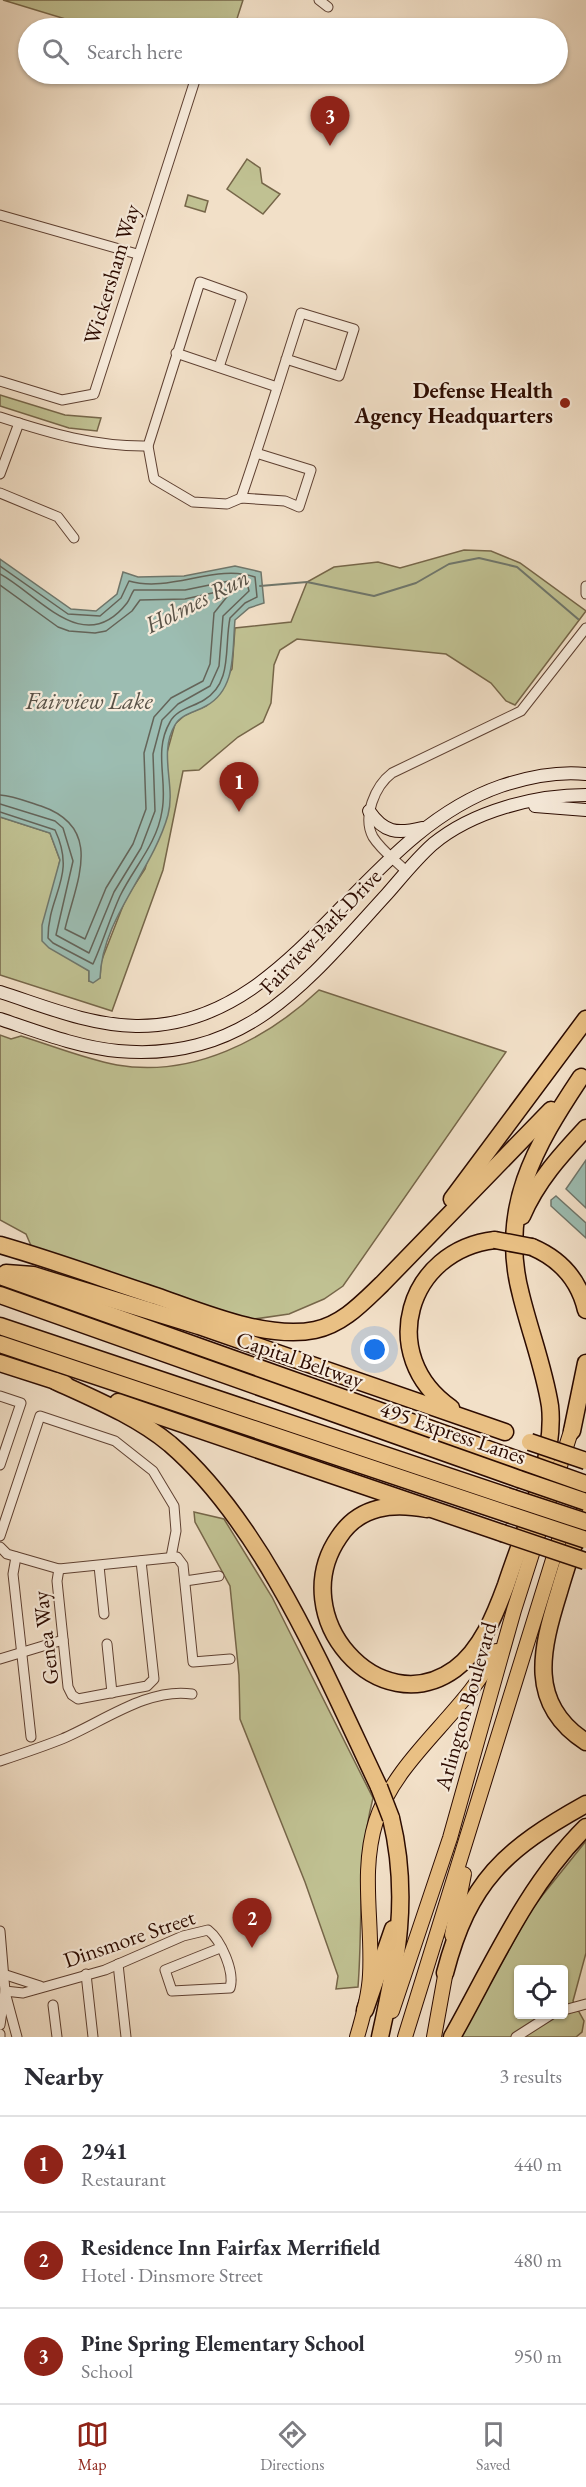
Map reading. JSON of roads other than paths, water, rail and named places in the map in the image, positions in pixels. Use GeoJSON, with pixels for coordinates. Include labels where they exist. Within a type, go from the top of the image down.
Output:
{"type":"FeatureCollection","features":[{"type":"Feature","properties":{"kind":"highway"},"geometry":{"type":"LineString","coordinates":[[406,1259],[586,1019]]}},
{"type":"Feature","properties":{"kind":"highway"},"geometry":{"type":"LineString","coordinates":[[0,1245],[222,1318],[256,1326],[297,1331],[315,1330],[335,1324],[354,1310],[584,1075]]}},
{"type":"Feature","properties":{"kind":"highway"},"geometry":{"type":"LineString","coordinates":[[427,1509],[394,1505],[359,1516],[349,1524],[332,1547],[322,1580],[326,1618],[340,1644],[369,1671],[395,1681],[424,1682],[445,1675],[463,1662],[485,1634],[500,1601],[548,1454],[551,1428],[548,1395],[520,1293],[515,1245],[517,1210],[526,1173],[545,1133],[584,1075]]}},
{"type":"Feature","properties":{"kind":"highway"},"geometry":{"type":"LineString","coordinates":[[515,1245],[522,1215],[539,1182],[586,1128]]}},
{"type":"Feature","properties":{"kind":"highway"},"geometry":{"type":"LineString","coordinates":[[586,1310],[581,1293],[568,1272],[550,1256],[532,1247],[495,1240],[464,1248],[430,1273],[413,1301],[408,1342],[419,1375],[433,1394],[465,1417],[530,1442],[586,1459]]}},
{"type":"Feature","properties":{"kind":"highway"},"geometry":{"type":"LineString","coordinates":[[0,1275],[33,1275],[177,1319],[505,1432]]}},
{"type":"Feature","properties":{"kind":"highway","name":"Capital Beltway"},"geometry":{"type":"LineString","coordinates":[[0,1275],[586,1484]]}},
{"type":"Feature","properties":{"kind":"highway","name":"495 Express Lanes"},"geometry":{"type":"LineString","coordinates":[[0,1296],[586,1502]]}},
{"type":"Feature","properties":{"kind":"highway","name":"495 Express Lanes"},"geometry":{"type":"LineString","coordinates":[[0,1326],[510,1506],[586,1522]]}},
{"type":"Feature","properties":{"kind":"highway"},"geometry":{"type":"LineString","coordinates":[[0,1344],[510,1506],[586,1540]]}},
{"type":"Feature","properties":{"kind":"highway"},"geometry":{"type":"LineString","coordinates":[[0,1363],[586,1561]]}},
{"type":"Feature","properties":{"kind":"highway"},"geometry":{"type":"LineString","coordinates":[[572,1431],[586,1364]]}},
{"type":"Feature","properties":{"kind":"highway"},"geometry":{"type":"LineString","coordinates":[[55,1381],[119,1411],[169,1443],[203,1475],[227,1504],[282,1593],[379,1787],[391,1818],[400,1861],[399,1950],[382,2037]]}},
{"type":"Feature","properties":{"kind":"highway"},"geometry":{"type":"LineString","coordinates":[[586,1508],[550,1620],[545,1640],[543,1677],[546,1692],[559,1719],[586,1742]]}},
{"type":"Feature","properties":{"kind":"highway"},"geometry":{"type":"LineString","coordinates":[[445,1973],[462,1918],[491,1872],[531,1838],[586,1804]]}},
{"type":"Feature","properties":{"kind":"highway"},"geometry":{"type":"LineString","coordinates":[[452,2037],[534,1892],[560,1856],[586,1827]]}},
{"type":"Feature","properties":{"kind":"highway"},"geometry":{"type":"LineString","coordinates":[[365,2010],[391,1938],[400,1899]]}},
{"type":"Feature","properties":{"kind":"main road","name":"Fairview Park Drive"},"geometry":{"type":"LineString","coordinates":[[0,992],[79,1018],[115,1025],[160,1024],[207,1015],[250,992],[280,968],[391,856],[426,827],[473,796],[512,783],[554,775],[586,774]]}},
{"type":"Feature","properties":{"kind":"main road","name":"Fairview Park Drive"},"geometry":{"type":"LineString","coordinates":[[0,1019],[72,1043],[120,1051],[171,1050],[229,1034],[264,1017],[297,991],[432,845],[464,824],[522,805],[548,798],[586,795]]}},
{"type":"Feature","properties":{"kind":"main road"},"geometry":{"type":"LineString","coordinates":[[522,805],[586,810]]}},
{"type":"Feature","properties":{"kind":"main road"},"geometry":{"type":"LineString","coordinates":[[369,811],[380,825],[396,832],[426,827]]}},
{"type":"Feature","properties":{"kind":"main road","name":"Arlington Boulevard"},"geometry":{"type":"LineString","coordinates":[[382,2037],[450,1838],[514,1611],[586,1386]]}},
{"type":"Feature","properties":{"kind":"main road","name":"Arlington Boulevard"},"geometry":{"type":"LineString","coordinates":[[405,2037],[586,1459]]}},
{"type":"Feature","properties":{"kind":"main road"},"geometry":{"type":"LineString","coordinates":[[357,2037],[365,2010],[370,1975],[367,1872],[377,1820],[398,1780],[458,1708],[484,1672],[514,1611]]}},
{"type":"Feature","properties":{"kind":"main road"},"geometry":{"type":"LineString","coordinates":[[434,2037],[464,1873],[488,1775]]}},
{"type":"Feature","properties":{"kind":"street"},"geometry":{"type":"LineString","coordinates":[[319,0],[328,7]]}},
{"type":"Feature","properties":{"kind":"street","name":"Wickersham Way"},"geometry":{"type":"LineString","coordinates":[[0,381],[62,400],[94,394],[137,254],[194,84]]}},
{"type":"Feature","properties":{"kind":"street"},"geometry":{"type":"LineString","coordinates":[[0,215],[137,254]]}},
{"type":"Feature","properties":{"kind":"street"},"geometry":{"type":"LineString","coordinates":[[219,367],[242,297],[200,282],[148,446],[154,479],[193,502],[227,504],[241,498],[285,501],[299,507],[311,470],[256,453]]}},
{"type":"Feature","properties":{"kind":"street"},"geometry":{"type":"LineString","coordinates":[[241,498],[256,453],[277,387],[286,359],[301,313],[354,329],[339,376],[286,359]]}},
{"type":"Feature","properties":{"kind":"street"},"geometry":{"type":"LineString","coordinates":[[176,353],[277,387]]}},
{"type":"Feature","properties":{"kind":"street"},"geometry":{"type":"LineString","coordinates":[[0,417],[85,442],[106,446],[148,446]]}},
{"type":"Feature","properties":{"kind":"street"},"geometry":{"type":"LineString","coordinates":[[0,474],[19,423]]}},
{"type":"Feature","properties":{"kind":"street"},"geometry":{"type":"LineString","coordinates":[[0,493],[58,517],[74,538]]}},
{"type":"Feature","properties":{"kind":"street"},"geometry":{"type":"LineString","coordinates":[[586,586],[586,594]]}},
{"type":"Feature","properties":{"kind":"street"},"geometry":{"type":"LineString","coordinates":[[407,872],[372,835],[369,811],[382,780],[392,773],[509,719],[521,711],[586,628]]}},
{"type":"Feature","properties":{"kind":"street"},"geometry":{"type":"LineString","coordinates":[[0,1396],[21,1403],[0,1464]]}},
{"type":"Feature","properties":{"kind":"street"},"geometry":{"type":"LineString","coordinates":[[0,1536],[40,1416],[115,1441],[153,1471],[174,1506],[176,1531],[171,1557]]}},
{"type":"Feature","properties":{"kind":"street"},"geometry":{"type":"LineString","coordinates":[[0,1547],[2,1551],[15,1557],[59,1569],[171,1557],[181,1560],[193,1662],[230,1659]]}},
{"type":"Feature","properties":{"kind":"street"},"geometry":{"type":"LineString","coordinates":[[15,1557],[13,1574],[31,1737]]}},
{"type":"Feature","properties":{"kind":"street"},"geometry":{"type":"LineString","coordinates":[[107,1644],[112,1693],[147,1686],[154,1679],[141,1560]]}},
{"type":"Feature","properties":{"kind":"street"},"geometry":{"type":"LineString","coordinates":[[99,1566],[104,1614]]}},
{"type":"Feature","properties":{"kind":"street","name":"Genea Way"},"geometry":{"type":"LineString","coordinates":[[59,1569],[57,1581],[68,1688],[78,1699],[112,1693]]}},
{"type":"Feature","properties":{"kind":"street"},"geometry":{"type":"LineString","coordinates":[[185,1581],[219,1576]]}},
{"type":"Feature","properties":{"kind":"street"},"geometry":{"type":"LineString","coordinates":[[0,1659],[63,1640]]}},
{"type":"Feature","properties":{"kind":"street"},"geometry":{"type":"LineString","coordinates":[[0,1761],[62,1739],[147,1701],[175,1692],[192,1694]]}},
{"type":"Feature","properties":{"kind":"street","name":"Dinsmore Street"},"geometry":{"type":"LineString","coordinates":[[5,1991],[23,1993],[118,1964],[200,1930],[208,1930],[213,1934],[220,1948],[232,1981],[230,1988],[172,1991],[165,1970],[220,1948]]}},
{"type":"Feature","properties":{"kind":"street"},"geometry":{"type":"LineString","coordinates":[[0,1931],[5,1991],[17,2037]]}},
{"type":"Feature","properties":{"kind":"street"},"geometry":{"type":"LineString","coordinates":[[118,1964],[125,2037]]}},
{"type":"Feature","properties":{"kind":"street","name":"Dinsmore Street"},"geometry":{"type":"LineString","coordinates":[[3,1974],[40,1986]]}},
{"type":"Feature","properties":{"kind":"street"},"geometry":{"type":"LineString","coordinates":[[86,1974],[93,2037]]}},
{"type":"Feature","properties":{"kind":"street"},"geometry":{"type":"LineString","coordinates":[[0,2025],[5,1991]]}},
{"type":"Feature","properties":{"kind":"street"},"geometry":{"type":"LineString","coordinates":[[53,2005],[57,2037]]}},
{"type":"Feature","properties":{"kind":"street"},"geometry":{"type":"LineString","coordinates":[[568,2009],[584,2006]]}},
{"type":"Feature","properties":{"kind":"street"},"geometry":{"type":"LineString","coordinates":[[516,2037],[544,2019]]}},
{"type":"Feature","properties":{"kind":"water","name":"Fairview Lake"},"geometry":{"type":"Polygon","coordinates":[[[0,559],[71,609],[96,611],[117,594],[123,572],[138,577],[184,576],[235,566],[261,572],[264,603],[249,608],[235,620],[231,668],[223,690],[206,706],[181,718],[170,736],[167,758],[170,792],[168,815],[161,836],[109,935],[100,978],[93,983],[89,981],[89,971],[49,948],[42,941],[42,925],[60,860],[50,833],[0,817],[0,559]]]}},
{"type":"Feature","properties":{"kind":"water"},"geometry":{"type":"Polygon","coordinates":[[[586,1160],[586,1208],[566,1189],[586,1160]]]}},
{"type":"Feature","properties":{"kind":"water"},"geometry":{"type":"Polygon","coordinates":[[[556,1196],[586,1223],[586,1238],[551,1206],[551,1200],[556,1196]]]}},
{"type":"Feature","properties":{"kind":"waterway","name":"Holmes Run"},"geometry":{"type":"LineString","coordinates":[[260,586],[307,582],[374,596],[416,583],[449,564],[479,558],[517,567],[578,619]]}},
{"type":"Feature","properties":{"kind":"place","name":"Pine Spring Elementary School"},"geometry":{"type":"Point","coordinates":[330,146]}},
{"type":"Feature","properties":{"kind":"place","name":"Defense Health Agency Headquarters"},"geometry":{"type":"Point","coordinates":[565,403]}},
{"type":"Feature","properties":{"kind":"place","name":"2941"},"geometry":{"type":"Point","coordinates":[239,812]}},
{"type":"Feature","properties":{"kind":"place","name":"Residence Inn Fairfax Merrifield"},"geometry":{"type":"Point","coordinates":[252,1948]}}]}
